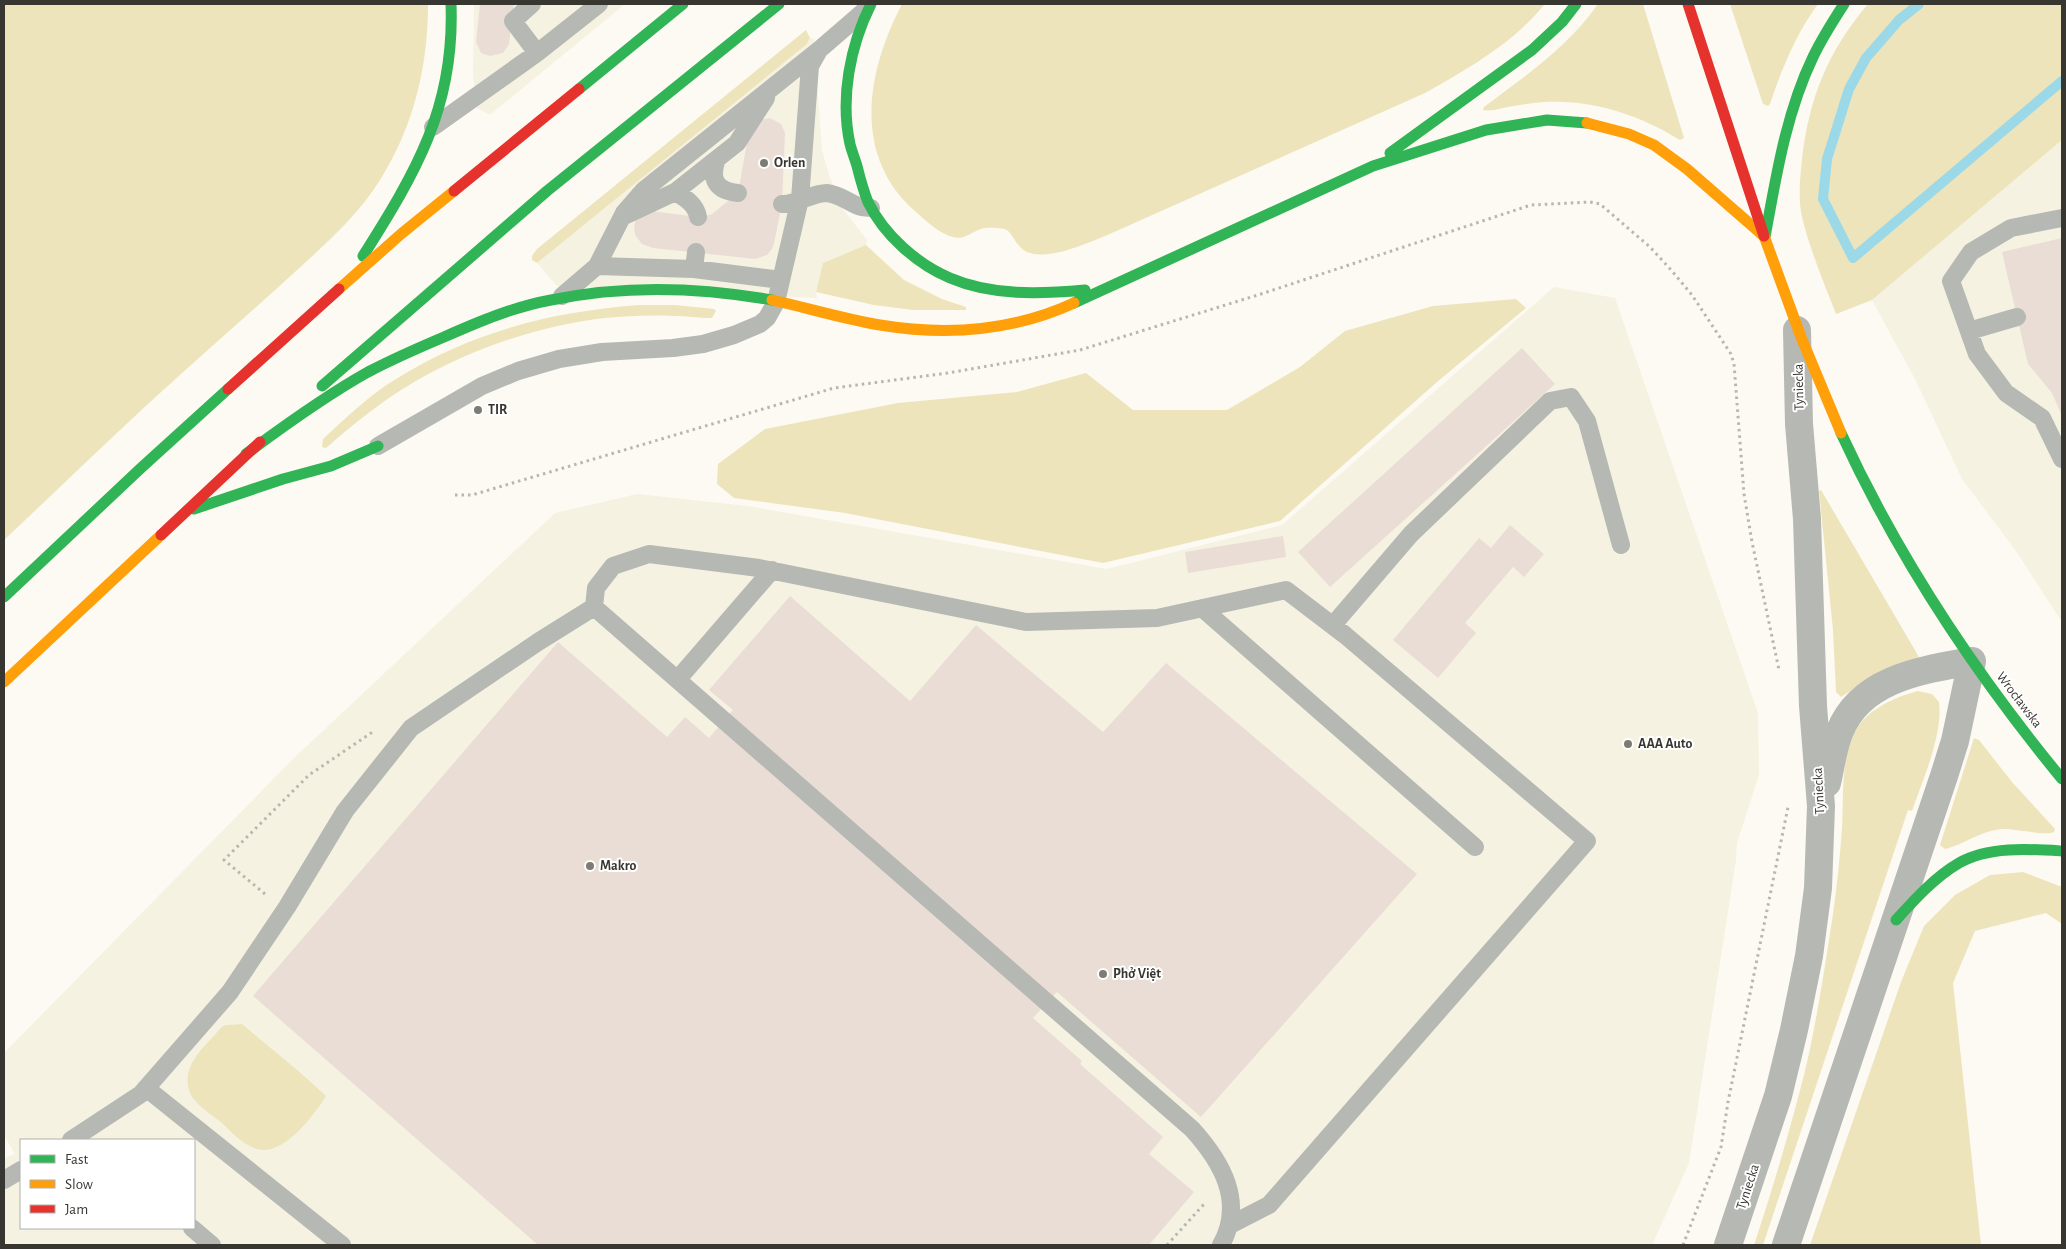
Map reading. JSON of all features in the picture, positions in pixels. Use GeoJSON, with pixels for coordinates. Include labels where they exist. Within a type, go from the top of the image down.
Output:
{"type":"FeatureCollection","features":[{"type":"Feature","properties":{"kind":"main road"},"geometry":{"type":"LineString","coordinates":[[346,283],[411,175],[432,128],[448,76],[452,26],[451,4]]}},
{"type":"Feature","properties":{"kind":"main road"},"geometry":{"type":"LineString","coordinates":[[4,596],[141,468],[409,228],[683,4]]}},
{"type":"Feature","properties":{"kind":"main road"},"geometry":{"type":"LineString","coordinates":[[4,682],[179,516],[398,317],[643,113],[779,4]]}},
{"type":"Feature","properties":{"kind":"main road"},"geometry":{"type":"LineString","coordinates":[[1373,166],[1532,50],[1562,22],[1576,4]]}},
{"type":"Feature","properties":{"kind":"main road","name":"Wrocławska"},"geometry":{"type":"LineString","coordinates":[[1688,4],[1765,238],[1797,326],[1851,454],[1888,528],[1972,661],[2015,721],[2062,779]]}},
{"type":"Feature","properties":{"kind":"main road"},"geometry":{"type":"LineString","coordinates":[[1765,238],[1775,184],[1798,95],[1810,62],[1826,31],[1844,4]]}},
{"type":"Feature","properties":{"kind":"main road"},"geometry":{"type":"LineString","coordinates":[[870,5],[857,33],[849,72],[846,100],[850,143],[861,183],[871,208],[895,239],[909,253],[929,268],[962,282],[995,289],[1047,294],[1090,290],[1114,284]]}},
{"type":"Feature","properties":{"kind":"main road"},"geometry":{"type":"LineString","coordinates":[[246,454],[312,407],[386,363],[506,311],[560,298],[651,289],[700,290],[776,302],[882,325],[979,329],[1002,326],[1042,316],[1373,166],[1486,130],[1519,123],[1547,120],[1594,123],[1641,138],[1666,153],[1765,238]]}},
{"type":"Feature","properties":{"kind":"main road"},"geometry":{"type":"LineString","coordinates":[[179,516],[225,498],[331,466],[378,446]]}},
{"type":"Feature","properties":{"kind":"main road"},"geometry":{"type":"LineString","coordinates":[[1896,920],[1924,890],[1960,862],[1992,852],[2062,851]]}},
{"type":"Feature","properties":{"kind":"street","name":"Tyniecka"},"geometry":{"type":"LineString","coordinates":[[1728,1245],[1778,1096],[1809,956],[1818,888],[1821,806],[1813,706],[1807,519],[1799,424],[1797,326]]}},
{"type":"Feature","properties":{"kind":"street"},"geometry":{"type":"LineString","coordinates":[[1786,1245],[1955,740],[1972,661],[1895,678],[1870,693],[1852,710],[1840,731],[1821,806]]}},
{"type":"Feature","properties":{"kind":"lane"},"geometry":{"type":"LineString","coordinates":[[532,4],[513,21],[537,53]]}},
{"type":"Feature","properties":{"kind":"lane"},"geometry":{"type":"LineString","coordinates":[[432,128],[537,53],[599,4]]}},
{"type":"Feature","properties":{"kind":"lane"},"geometry":{"type":"LineString","coordinates":[[560,298],[598,266],[617,225],[631,203],[644,190],[819,50],[870,5]]}},
{"type":"Feature","properties":{"kind":"lane"},"geometry":{"type":"LineString","coordinates":[[378,446],[482,386],[518,371],[559,359],[602,352],[673,348],[713,342],[760,324],[772,312],[776,302],[800,199],[810,66],[819,50]]}},
{"type":"Feature","properties":{"kind":"lane"},"geometry":{"type":"LineString","coordinates":[[617,225],[633,210],[675,192],[737,143],[768,95],[782,80]]}},
{"type":"Feature","properties":{"kind":"lane"},"geometry":{"type":"LineString","coordinates":[[717,160],[712,170],[714,180],[726,192],[738,193]]}},
{"type":"Feature","properties":{"kind":"lane"},"geometry":{"type":"LineString","coordinates":[[675,192],[694,206],[698,217]]}},
{"type":"Feature","properties":{"kind":"lane"},"geometry":{"type":"LineString","coordinates":[[782,204],[827,193],[836,195],[858,206],[871,208]]}},
{"type":"Feature","properties":{"kind":"lane"},"geometry":{"type":"LineString","coordinates":[[2062,218],[2011,228],[1971,252],[1951,281],[1977,354],[2006,393],[2042,418],[2062,459]]}},
{"type":"Feature","properties":{"kind":"lane"},"geometry":{"type":"LineString","coordinates":[[598,266],[695,261],[781,280]]}},
{"type":"Feature","properties":{"kind":"lane"},"geometry":{"type":"LineString","coordinates":[[1969,331],[2017,317]]}},
{"type":"Feature","properties":{"kind":"lane"},"geometry":{"type":"LineString","coordinates":[[1333,625],[1411,534],[1550,400],[1571,397],[1587,420],[1622,545]]}},
{"type":"Feature","properties":{"kind":"lane"},"geometry":{"type":"LineString","coordinates":[[594,607],[596,588],[613,566],[649,554],[772,570],[1026,622],[1157,618],[1286,590],[1333,625],[1587,841],[1269,1205],[1230,1225]]}},
{"type":"Feature","properties":{"kind":"lane"},"geometry":{"type":"LineString","coordinates":[[678,679],[772,570]]}},
{"type":"Feature","properties":{"kind":"lane"},"geometry":{"type":"LineString","coordinates":[[594,607],[804,788],[1192,1129],[1210,1149],[1224,1174],[1231,1196],[1230,1225],[1221,1245]]}},
{"type":"Feature","properties":{"kind":"lane"},"geometry":{"type":"LineString","coordinates":[[73,1139],[141,1094],[230,992],[287,908],[345,811],[411,728],[538,642],[594,607]]}},
{"type":"Feature","properties":{"kind":"lane"},"geometry":{"type":"LineString","coordinates":[[1202,608],[1475,847]]}},
{"type":"Feature","properties":{"kind":"lane"},"geometry":{"type":"LineString","coordinates":[[146,1088],[342,1245]]}},
{"type":"Feature","properties":{"kind":"lane"},"geometry":{"type":"LineString","coordinates":[[4,1180],[20,1171]]}},
{"type":"Feature","properties":{"kind":"lane"},"geometry":{"type":"LineString","coordinates":[[193,1229],[212,1245]]}},
{"type":"Feature","properties":{"kind":"path"},"geometry":{"type":"LineString","coordinates":[[455,495],[472,496],[834,388],[948,373],[1080,350],[1261,294],[1531,205],[1590,202],[1600,204],[1650,247],[1692,295],[1731,354],[1734,364],[1744,494],[1779,672]]}},
{"type":"Feature","properties":{"kind":"path"},"geometry":{"type":"LineString","coordinates":[[1683,1245],[1721,1147],[1728,1102],[1788,803]]}},
{"type":"Feature","properties":{"kind":"path"},"geometry":{"type":"LineString","coordinates":[[1167,1245],[1206,1201],[1211,1206]]}},
{"type":"Feature","properties":{"kind":"shaded area"},"geometry":{"type":"Polygon","coordinates":[[[4,4],[428,4],[425,50],[417,95],[402,138],[373,191],[346,223],[317,252],[150,402],[4,540],[4,4]]]}},
{"type":"Feature","properties":{"kind":"shaded area"},"geometry":{"type":"Polygon","coordinates":[[[474,4],[625,4],[490,115],[477,108],[473,75],[474,4]]]}},
{"type":"Feature","properties":{"kind":"shaded area"},"geometry":{"type":"Polygon","coordinates":[[[902,4],[1545,4],[1505,43],[1425,93],[1100,238],[1061,252],[1037,254],[1023,250],[1010,233],[1004,229],[984,228],[957,238],[943,233],[916,212],[895,190],[881,165],[874,139],[872,112],[874,84],[880,57],[902,4]]]}},
{"type":"Feature","properties":{"kind":"shaded area"},"geometry":{"type":"Polygon","coordinates":[[[1598,4],[1643,4],[1684,138],[1680,140],[1649,123],[1615,110],[1580,103],[1544,102],[1495,110],[1483,110],[1484,107],[1560,47],[1586,20],[1598,4]]]}},
{"type":"Feature","properties":{"kind":"shaded area"},"geometry":{"type":"Polygon","coordinates":[[[1730,4],[1818,4],[1796,39],[1768,106],[1763,104],[1730,4]]]}},
{"type":"Feature","properties":{"kind":"shaded area"},"geometry":{"type":"Polygon","coordinates":[[[1868,4],[2062,4],[2062,140],[1872,300],[1836,314],[1813,254],[1802,217],[1800,195],[1801,166],[1810,116],[1823,76],[1842,39],[1868,4]]]}},
{"type":"Feature","properties":{"kind":"shaded area"},"geometry":{"type":"Polygon","coordinates":[[[806,30],[810,38],[807,44],[537,263],[532,260],[532,256],[537,249],[806,30]]]}},
{"type":"Feature","properties":{"kind":"shaded area"},"geometry":{"type":"Polygon","coordinates":[[[810,38],[814,39],[822,150],[829,175],[843,209],[867,240],[866,245],[823,263],[816,292],[817,298],[557,286],[537,263],[807,44],[810,38]]]}},
{"type":"Feature","properties":{"kind":"shaded area"},"geometry":{"type":"Polygon","coordinates":[[[2062,140],[2062,622],[2016,551],[1962,479],[1916,381],[1872,300],[2062,140]]]}},
{"type":"Feature","properties":{"kind":"shaded area"},"geometry":{"type":"Polygon","coordinates":[[[866,245],[904,280],[942,299],[966,307],[966,310],[913,310],[874,305],[816,292],[823,263],[866,245]]]}},
{"type":"Feature","properties":{"kind":"shaded area"},"geometry":{"type":"Polygon","coordinates":[[[1554,287],[1615,298],[1758,713],[1759,775],[1737,843],[1736,860],[1689,1163],[1652,1245],[4,1245],[4,1158],[15,1154],[4,1135],[4,1053],[293,759],[555,513],[637,494],[748,506],[1107,569],[1282,525],[1554,287]]]}},
{"type":"Feature","properties":{"kind":"shaded area"},"geometry":{"type":"Polygon","coordinates":[[[1516,299],[1526,308],[1437,382],[1280,521],[1103,563],[845,513],[734,498],[717,484],[718,464],[765,429],[898,403],[1017,392],[1086,373],[1133,410],[1227,410],[1300,367],[1345,331],[1433,306],[1516,299]]]}},
{"type":"Feature","properties":{"kind":"shaded area"},"geometry":{"type":"Polygon","coordinates":[[[638,305],[675,305],[714,309],[716,311],[712,318],[640,316],[605,318],[547,328],[519,336],[463,357],[411,384],[370,411],[326,448],[322,447],[323,439],[376,392],[424,363],[453,349],[512,327],[543,319],[605,308],[638,305]]]}},
{"type":"Feature","properties":{"kind":"shaded area"},"geometry":{"type":"Polygon","coordinates":[[[1821,490],[1919,657],[1918,660],[1855,688],[1841,697],[1836,692],[1833,630],[1819,491],[1821,490]]]}},
{"type":"Feature","properties":{"kind":"shaded area"},"geometry":{"type":"Polygon","coordinates":[[[1918,691],[1932,694],[1939,702],[1938,728],[1931,757],[1912,811],[1908,810],[1763,1245],[1754,1245],[1787,1137],[1805,1071],[1813,1032],[1836,893],[1846,757],[1854,734],[1865,718],[1890,701],[1918,691]]]}},
{"type":"Feature","properties":{"kind":"shaded area"},"geometry":{"type":"Polygon","coordinates":[[[1974,738],[1979,740],[2012,782],[2055,829],[2054,832],[2045,833],[2004,829],[1981,834],[1945,849],[1940,845],[1974,738]]]}},
{"type":"Feature","properties":{"kind":"shaded area"},"geometry":{"type":"Polygon","coordinates":[[[2023,872],[2062,887],[2062,924],[2046,913],[1975,931],[1953,983],[1981,1245],[1810,1245],[1901,982],[1924,926],[1955,895],[1990,875],[2023,872]]]}},
{"type":"Feature","properties":{"kind":"shaded area"},"geometry":{"type":"Polygon","coordinates":[[[242,1024],[326,1096],[299,1131],[290,1139],[271,1149],[255,1149],[244,1143],[198,1104],[192,1097],[189,1088],[189,1072],[201,1050],[223,1026],[242,1024]]]}},
{"type":"Feature","properties":{"kind":"building"},"geometry":{"type":"Polygon","coordinates":[[[480,4],[514,4],[509,44],[503,53],[490,56],[481,53],[476,42],[480,4]]]}},
{"type":"Feature","properties":{"kind":"building","name":"Orlen"},"geometry":{"type":"Polygon","coordinates":[[[770,118],[781,124],[785,133],[782,204],[774,243],[767,255],[755,259],[653,248],[642,244],[635,235],[634,226],[636,220],[651,211],[698,217],[706,216],[712,214],[738,193],[749,131],[759,120],[770,118]]]}},
{"type":"Feature","properties":{"kind":"building"},"geometry":{"type":"Polygon","coordinates":[[[2062,238],[2062,416],[2052,393],[2028,364],[2002,252],[2062,238]]]}},
{"type":"Feature","properties":{"kind":"building"},"geometry":{"type":"Polygon","coordinates":[[[1522,348],[1555,384],[1330,587],[1298,552],[1522,348]]]}},
{"type":"Feature","properties":{"kind":"building"},"geometry":{"type":"Polygon","coordinates":[[[1510,525],[1544,554],[1524,577],[1513,567],[1465,623],[1476,633],[1438,678],[1393,640],[1479,538],[1491,548],[1510,525]]]}},
{"type":"Feature","properties":{"kind":"building"},"geometry":{"type":"Polygon","coordinates":[[[1283,536],[1286,557],[1188,573],[1185,552],[1283,536]]]}},
{"type":"Feature","properties":{"kind":"building"},"geometry":{"type":"Polygon","coordinates":[[[790,596],[910,701],[976,625],[1103,732],[1166,663],[1417,874],[1201,1117],[1057,992],[1033,1018],[1082,1061],[1080,1064],[1163,1137],[1149,1154],[1194,1192],[1149,1245],[538,1245],[253,996],[558,642],[667,737],[685,717],[709,738],[733,710],[709,690],[790,596]]]}},
{"type":"Feature","properties":{"kind":"waterway"},"geometry":{"type":"LineString","coordinates":[[1919,4],[1899,20],[1866,58],[1849,89],[1827,159],[1823,199],[1853,258],[2062,81]]}},
{"type":"Feature","properties":{"kind":"traffic: fast"},"geometry":{"type":"LineString","coordinates":[[363,256],[400,196],[415,167],[439,107],[451,41],[451,4]]}},
{"type":"Feature","properties":{"kind":"traffic: fast"},"geometry":{"type":"LineString","coordinates":[[579,89],[683,4]]}},
{"type":"Feature","properties":{"kind":"traffic: fast"},"geometry":{"type":"LineString","coordinates":[[322,386],[547,191],[779,4]]}},
{"type":"Feature","properties":{"kind":"traffic: fast"},"geometry":{"type":"LineString","coordinates":[[871,4],[857,37],[852,55],[846,109],[850,144],[863,188],[868,202],[883,226],[914,257],[938,272],[966,284],[999,291],[1034,293],[1085,290]]}},
{"type":"Feature","properties":{"kind":"traffic: fast"},"geometry":{"type":"LineString","coordinates":[[1390,153],[1532,50],[1562,22],[1576,4]]}},
{"type":"Feature","properties":{"kind":"traffic: fast"},"geometry":{"type":"LineString","coordinates":[[1765,237],[1783,146],[1796,100],[1816,50],[1844,4]]}},
{"type":"Feature","properties":{"kind":"traffic: fast"},"geometry":{"type":"LineString","coordinates":[[1074,303],[1373,166],[1486,130],[1547,120],[1587,123]]}},
{"type":"Feature","properties":{"kind":"traffic: fast"},"geometry":{"type":"LineString","coordinates":[[246,454],[321,401],[368,372],[470,326],[523,307],[578,295],[633,290],[717,292],[772,300]]}},
{"type":"Feature","properties":{"kind":"traffic: fast"},"geometry":{"type":"LineString","coordinates":[[4,597],[228,389]]}},
{"type":"Feature","properties":{"kind":"traffic: fast"},"geometry":{"type":"LineString","coordinates":[[1841,433],[1888,525],[1940,613],[1998,698],[2062,779]]}},
{"type":"Feature","properties":{"kind":"traffic: fast"},"geometry":{"type":"LineString","coordinates":[[194,509],[283,479],[331,466],[378,446]]}},
{"type":"Feature","properties":{"kind":"traffic: fast"},"geometry":{"type":"LineString","coordinates":[[1896,920],[1934,882],[1950,869],[1970,858],[1996,851],[2009,850],[2062,851]]}},
{"type":"Feature","properties":{"kind":"traffic: slow"},"geometry":{"type":"LineString","coordinates":[[1587,123],[1629,134],[1654,145],[1687,169],[1765,237]]}},
{"type":"Feature","properties":{"kind":"traffic: slow"},"geometry":{"type":"LineString","coordinates":[[339,289],[401,234],[454,191]]}},
{"type":"Feature","properties":{"kind":"traffic: slow"},"geometry":{"type":"LineString","coordinates":[[1764,236],[1801,337],[1841,433]]}},
{"type":"Feature","properties":{"kind":"traffic: slow"},"geometry":{"type":"LineString","coordinates":[[772,300],[866,323],[930,330],[979,329],[1003,325],[1027,320],[1074,303]]}},
{"type":"Feature","properties":{"kind":"traffic: slow"},"geometry":{"type":"LineString","coordinates":[[4,682],[161,535]]}},
{"type":"Feature","properties":{"kind":"traffic: jam"},"geometry":{"type":"LineString","coordinates":[[1688,4],[1764,236]]}},
{"type":"Feature","properties":{"kind":"traffic: jam"},"geometry":{"type":"LineString","coordinates":[[454,191],[579,89]]}},
{"type":"Feature","properties":{"kind":"traffic: jam"},"geometry":{"type":"LineString","coordinates":[[228,389],[339,289]]}},
{"type":"Feature","properties":{"kind":"traffic: jam"},"geometry":{"type":"LineString","coordinates":[[161,535],[260,442]]}},
{"type":"Feature","properties":{"kind":"place","name":"Orlen"},"geometry":{"type":"Point","coordinates":[764,163]}},
{"type":"Feature","properties":{"kind":"place","name":"TIR"},"geometry":{"type":"Point","coordinates":[478,410]}},
{"type":"Feature","properties":{"kind":"place","name":"AAA Auto"},"geometry":{"type":"Point","coordinates":[1628,744]}},
{"type":"Feature","properties":{"kind":"place","name":"Makro"},"geometry":{"type":"Point","coordinates":[590,866]}},
{"type":"Feature","properties":{"kind":"place","name":"Phở Việt"},"geometry":{"type":"Point","coordinates":[1103,974]}}]}
